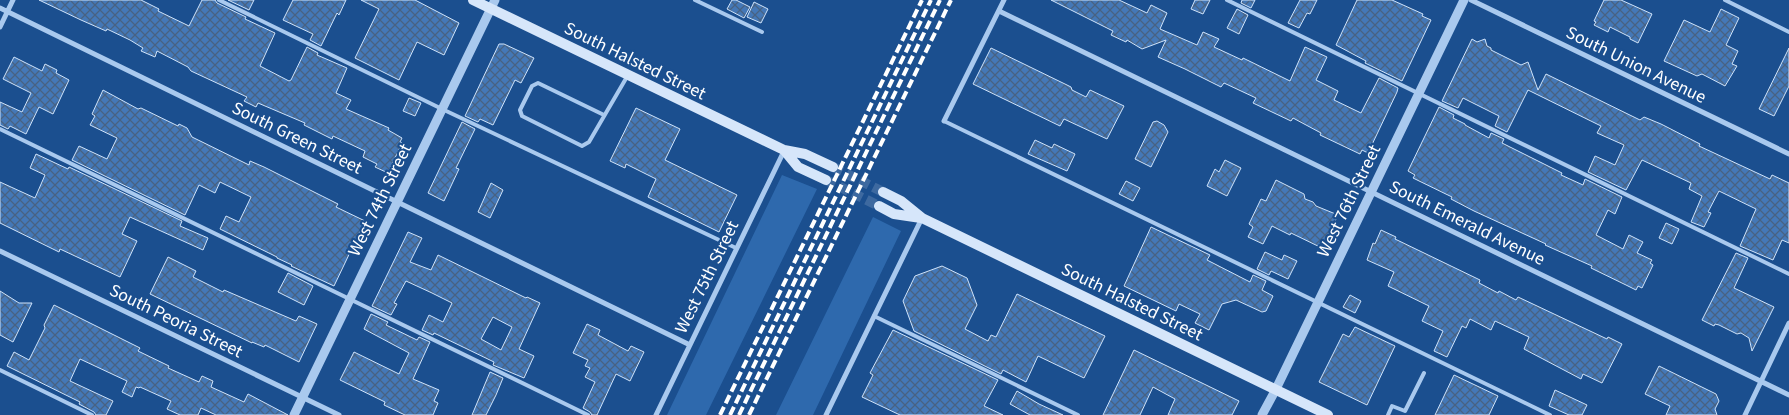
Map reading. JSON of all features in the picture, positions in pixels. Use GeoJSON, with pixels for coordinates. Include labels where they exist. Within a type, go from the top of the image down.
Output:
{"type":"FeatureCollection","features":[{"type":"Feature","properties":{"kind":"main road","name":"South Halsted Street"},"geometry":{"type":"LineString","coordinates":[[473,0],[493,4],[628,75],[784,150],[805,154],[833,167]]}},
{"type":"Feature","properties":{"kind":"main road","name":"South Halsted Street"},"geometry":{"type":"LineString","coordinates":[[784,150],[798,167],[826,180]]}},
{"type":"Feature","properties":{"kind":"main road","name":"South Halsted Street"},"geometry":{"type":"LineString","coordinates":[[883,192],[901,201],[922,218],[1276,389],[1311,411],[1328,415]]}},
{"type":"Feature","properties":{"kind":"main road","name":"South Halsted Street"},"geometry":{"type":"LineString","coordinates":[[879,206],[894,214],[922,218]]}},
{"type":"Feature","properties":{"kind":"street"},"geometry":{"type":"LineString","coordinates":[[0,27],[13,0]]}},
{"type":"Feature","properties":{"kind":"street"},"geometry":{"type":"LineString","coordinates":[[944,121],[1004,0]]}},
{"type":"Feature","properties":{"kind":"street","name":"West 76th Street"},"geometry":{"type":"LineString","coordinates":[[1262,415],[1464,0]]}},
{"type":"Feature","properties":{"kind":"street","name":"South Union Avenue"},"geometry":{"type":"LineString","coordinates":[[1471,0],[1789,154]]}},
{"type":"Feature","properties":{"kind":"street","name":"West 74th Street"},"geometry":{"type":"LineString","coordinates":[[294,415],[493,4]]}},
{"type":"Feature","properties":{"kind":"street","name":"South Green Street"},"geometry":{"type":"LineString","coordinates":[[0,8],[690,345]]}},
{"type":"Feature","properties":{"kind":"street","name":"South Emerald Avenue"},"geometry":{"type":"LineString","coordinates":[[999,11],[1789,395]]}},
{"type":"Feature","properties":{"kind":"street","name":"West 75th Street"},"geometry":{"type":"LineString","coordinates":[[656,415],[784,150]]}},
{"type":"Feature","properties":{"kind":"street"},"geometry":{"type":"LineString","coordinates":[[829,414],[922,218]]}},
{"type":"Feature","properties":{"kind":"street","name":"South Peoria Street"},"geometry":{"type":"LineString","coordinates":[[0,251],[339,415]]}},
{"type":"Feature","properties":{"kind":"street"},"geometry":{"type":"LineString","coordinates":[[1745,415],[1789,323]]}},
{"type":"Feature","properties":{"kind":"lane"},"geometry":{"type":"LineString","coordinates":[[219,0],[442,109],[736,248]]}},
{"type":"Feature","properties":{"kind":"lane"},"geometry":{"type":"LineString","coordinates":[[695,0],[762,32]]}},
{"type":"Feature","properties":{"kind":"lane"},"geometry":{"type":"LineString","coordinates":[[1227,0],[1789,274]]}},
{"type":"Feature","properties":{"kind":"lane"},"geometry":{"type":"LineString","coordinates":[[1725,0],[1789,32]]}},
{"type":"Feature","properties":{"kind":"lane"},"geometry":{"type":"LineString","coordinates":[[604,115],[538,83],[532,86],[520,110],[522,116],[582,146],[588,142],[628,75]]}},
{"type":"Feature","properties":{"kind":"lane"},"geometry":{"type":"LineString","coordinates":[[944,121],[1550,415]]}},
{"type":"Feature","properties":{"kind":"lane"},"geometry":{"type":"LineString","coordinates":[[0,129],[588,415]]}},
{"type":"Feature","properties":{"kind":"lane"},"geometry":{"type":"LineString","coordinates":[[874,316],[1078,415]]}},
{"type":"Feature","properties":{"kind":"lane"},"geometry":{"type":"LineString","coordinates":[[0,370],[92,415]]}},
{"type":"Feature","properties":{"kind":"lane"},"geometry":{"type":"LineString","coordinates":[[1388,415],[1392,406],[1405,411],[1424,373]]}},
{"type":"Feature","properties":{"kind":"shaded area"},"geometry":{"type":"Polygon","coordinates":[[[782,175],[817,189],[706,415],[667,415],[782,175]]]}},
{"type":"Feature","properties":{"kind":"shaded area"},"geometry":{"type":"Polygon","coordinates":[[[873,217],[901,231],[813,415],[776,415],[873,217]]]}},
{"type":"Feature","properties":{"kind":"building"},"geometry":{"type":"Polygon","coordinates":[[[39,0],[141,0],[159,9],[158,11],[189,26],[202,0],[215,0],[217,3],[246,17],[245,19],[275,33],[260,66],[289,81],[307,47],[318,53],[317,55],[347,68],[336,93],[351,100],[346,109],[389,128],[388,130],[402,138],[400,142],[402,143],[388,173],[375,167],[377,164],[363,157],[365,151],[333,136],[332,139],[304,125],[305,123],[258,103],[256,107],[244,101],[247,97],[191,71],[188,67],[157,51],[155,57],[141,51],[143,48],[130,40],[39,0]]]}},
{"type":"Feature","properties":{"kind":"building"},"geometry":{"type":"Polygon","coordinates":[[[228,0],[254,0],[249,10],[228,0]]]}},
{"type":"Feature","properties":{"kind":"building"},"geometry":{"type":"Polygon","coordinates":[[[293,0],[346,0],[339,15],[337,13],[321,46],[310,40],[313,34],[283,20],[293,0]]]}},
{"type":"Feature","properties":{"kind":"building"},"geometry":{"type":"Polygon","coordinates":[[[361,0],[415,0],[459,23],[444,55],[417,42],[399,80],[355,58],[379,9],[361,0]]]}},
{"type":"Feature","properties":{"kind":"building"},"geometry":{"type":"Polygon","coordinates":[[[732,0],[750,7],[744,18],[727,9],[732,0]]]}},
{"type":"Feature","properties":{"kind":"building"},"geometry":{"type":"Polygon","coordinates":[[[1051,0],[1119,0],[1147,13],[1151,5],[1167,13],[1160,29],[1197,45],[1203,32],[1219,39],[1214,47],[1242,60],[1243,58],[1290,81],[1305,47],[1327,57],[1316,80],[1338,91],[1334,100],[1361,113],[1379,78],[1398,88],[1397,92],[1368,153],[1362,150],[1360,154],[1320,135],[1321,133],[1293,118],[1291,121],[1253,103],[1256,98],[1224,83],[1221,87],[1158,57],[1166,40],[1142,49],[1127,40],[1126,42],[1111,35],[1113,31],[1051,0]]]}},
{"type":"Feature","properties":{"kind":"building"},"geometry":{"type":"Polygon","coordinates":[[[1195,0],[1210,0],[1203,14],[1191,9],[1195,0]]]}},
{"type":"Feature","properties":{"kind":"building"},"geometry":{"type":"Polygon","coordinates":[[[1242,0],[1255,0],[1251,8],[1241,3],[1242,0]]]}},
{"type":"Feature","properties":{"kind":"building"},"geometry":{"type":"Polygon","coordinates":[[[1300,0],[1317,0],[1310,14],[1307,13],[1299,28],[1288,23],[1300,0]]]}},
{"type":"Feature","properties":{"kind":"building"},"geometry":{"type":"Polygon","coordinates":[[[1357,0],[1392,0],[1423,14],[1422,16],[1431,20],[1402,81],[1365,63],[1366,61],[1336,45],[1357,0]]]}},
{"type":"Feature","properties":{"kind":"building"},"geometry":{"type":"Polygon","coordinates":[[[1604,0],[1621,0],[1652,14],[1638,43],[1610,27],[1608,32],[1594,25],[1604,0]]]}},
{"type":"Feature","properties":{"kind":"building"},"geometry":{"type":"Polygon","coordinates":[[[754,2],[768,9],[761,23],[747,17],[754,2]]]}},
{"type":"Feature","properties":{"kind":"building"},"geometry":{"type":"Polygon","coordinates":[[[1237,9],[1248,15],[1239,34],[1227,28],[1237,9]]]}},
{"type":"Feature","properties":{"kind":"building"},"geometry":{"type":"Polygon","coordinates":[[[1721,9],[1739,18],[1726,45],[1738,51],[1732,64],[1737,66],[1725,86],[1702,74],[1697,76],[1664,61],[1684,20],[1710,32],[1721,9]]]}},
{"type":"Feature","properties":{"kind":"building"},"geometry":{"type":"Polygon","coordinates":[[[1472,39],[1477,42],[1485,39],[1487,46],[1491,50],[1521,65],[1528,62],[1538,90],[1546,74],[1640,120],[1644,117],[1661,124],[1700,144],[1699,146],[1770,179],[1772,175],[1789,183],[1789,243],[1782,240],[1773,260],[1740,246],[1756,209],[1719,191],[1708,212],[1711,213],[1704,227],[1691,222],[1702,196],[1689,189],[1691,183],[1642,160],[1626,190],[1588,172],[1595,156],[1615,165],[1624,145],[1597,133],[1601,126],[1528,90],[1507,132],[1495,126],[1499,116],[1463,98],[1458,108],[1442,101],[1472,39]]]}},
{"type":"Feature","properties":{"kind":"building"},"geometry":{"type":"Polygon","coordinates":[[[499,44],[504,44],[534,58],[521,83],[515,80],[493,125],[480,119],[478,122],[465,116],[499,44]]]}},
{"type":"Feature","properties":{"kind":"building"},"geometry":{"type":"Polygon","coordinates":[[[991,48],[1071,87],[1072,90],[1086,97],[1090,90],[1124,106],[1107,139],[1064,119],[1060,126],[973,84],[991,48]]]}},
{"type":"Feature","properties":{"kind":"building"},"geometry":{"type":"Polygon","coordinates":[[[1789,48],[1789,86],[1774,116],[1759,109],[1789,48]]]}},
{"type":"Feature","properties":{"kind":"building"},"geometry":{"type":"Polygon","coordinates":[[[14,57],[42,71],[45,64],[57,70],[56,73],[69,80],[53,114],[39,107],[26,134],[10,126],[8,129],[0,125],[0,102],[22,112],[31,93],[3,79],[14,57]]]}},
{"type":"Feature","properties":{"kind":"building"},"geometry":{"type":"Polygon","coordinates":[[[103,90],[138,109],[141,108],[178,126],[179,124],[187,128],[192,137],[249,165],[250,161],[264,167],[338,204],[336,207],[365,221],[334,286],[220,229],[226,216],[239,222],[251,197],[220,182],[215,193],[199,185],[185,215],[72,160],[79,146],[107,159],[117,138],[90,125],[95,116],[92,114],[103,90]]]}},
{"type":"Feature","properties":{"kind":"building"},"geometry":{"type":"Polygon","coordinates":[[[409,98],[421,103],[415,116],[403,111],[409,98]]]}},
{"type":"Feature","properties":{"kind":"building"},"geometry":{"type":"Polygon","coordinates":[[[1439,107],[1454,115],[1453,118],[1489,138],[1491,133],[1504,139],[1502,143],[1562,173],[1561,175],[1583,185],[1585,179],[1622,197],[1615,214],[1608,210],[1596,235],[1623,249],[1629,235],[1643,242],[1637,253],[1652,260],[1650,263],[1653,265],[1642,288],[1638,286],[1636,290],[1591,268],[1592,266],[1474,211],[1451,199],[1452,197],[1413,178],[1415,175],[1408,171],[1439,107]]]}},
{"type":"Feature","properties":{"kind":"building"},"geometry":{"type":"Polygon","coordinates":[[[636,108],[680,129],[665,160],[737,195],[719,232],[648,197],[656,179],[626,164],[625,168],[610,161],[636,108]]]}},
{"type":"Feature","properties":{"kind":"building"},"geometry":{"type":"Polygon","coordinates":[[[1157,121],[1164,125],[1168,132],[1151,167],[1135,159],[1153,122],[1157,121]]]}},
{"type":"Feature","properties":{"kind":"building"},"geometry":{"type":"Polygon","coordinates":[[[462,122],[475,129],[456,168],[459,169],[444,201],[428,193],[462,122]]]}},
{"type":"Feature","properties":{"kind":"building"},"geometry":{"type":"Polygon","coordinates":[[[1035,140],[1052,148],[1054,144],[1075,154],[1067,171],[1028,154],[1035,140]]]}},
{"type":"Feature","properties":{"kind":"building"},"geometry":{"type":"Polygon","coordinates":[[[36,154],[68,169],[69,167],[182,221],[180,226],[208,238],[203,250],[130,217],[122,234],[137,241],[120,277],[60,249],[59,252],[0,223],[0,182],[35,198],[45,175],[30,168],[36,154]]]}},
{"type":"Feature","properties":{"kind":"building"},"geometry":{"type":"Polygon","coordinates":[[[1225,160],[1241,168],[1227,196],[1207,186],[1215,169],[1219,172],[1225,160]]]}},
{"type":"Feature","properties":{"kind":"building"},"geometry":{"type":"Polygon","coordinates":[[[1276,180],[1304,194],[1305,199],[1313,202],[1316,206],[1338,215],[1322,248],[1272,226],[1263,244],[1248,237],[1253,227],[1249,224],[1261,199],[1266,201],[1276,180]]]}},
{"type":"Feature","properties":{"kind":"building"},"geometry":{"type":"Polygon","coordinates":[[[1126,181],[1140,188],[1133,201],[1119,194],[1126,181]]]}},
{"type":"Feature","properties":{"kind":"building"},"geometry":{"type":"Polygon","coordinates":[[[491,183],[503,190],[490,218],[478,212],[491,183]]]}},
{"type":"Feature","properties":{"kind":"building"},"geometry":{"type":"Polygon","coordinates":[[[1666,223],[1679,229],[1672,244],[1659,238],[1666,223]]]}},
{"type":"Feature","properties":{"kind":"building"},"geometry":{"type":"Polygon","coordinates":[[[1151,227],[1210,255],[1207,260],[1250,282],[1253,275],[1266,281],[1262,290],[1273,296],[1266,311],[1262,312],[1236,300],[1222,304],[1209,330],[1195,323],[1200,314],[1179,304],[1176,311],[1124,286],[1151,227]]]}},
{"type":"Feature","properties":{"kind":"building"},"geometry":{"type":"Polygon","coordinates":[[[1381,230],[1396,237],[1395,239],[1480,280],[1479,283],[1498,293],[1499,291],[1516,300],[1518,297],[1607,339],[1608,337],[1622,344],[1602,383],[1583,374],[1581,379],[1524,349],[1529,337],[1495,321],[1491,330],[1470,319],[1466,328],[1462,326],[1447,357],[1434,351],[1443,331],[1422,321],[1429,306],[1388,286],[1394,272],[1367,260],[1373,243],[1375,244],[1381,230]]]}},
{"type":"Feature","properties":{"kind":"building"},"geometry":{"type":"Polygon","coordinates":[[[408,232],[422,238],[410,262],[431,270],[438,255],[540,303],[519,349],[534,356],[524,378],[493,365],[494,362],[434,333],[433,335],[422,330],[429,315],[443,322],[452,303],[406,281],[394,303],[397,304],[391,315],[372,306],[408,232]],[[493,317],[481,339],[501,350],[512,327],[493,317]]]}},
{"type":"Feature","properties":{"kind":"building"},"geometry":{"type":"Polygon","coordinates":[[[1265,252],[1282,260],[1284,255],[1297,261],[1288,279],[1271,271],[1269,275],[1257,269],[1265,252]]]}},
{"type":"Feature","properties":{"kind":"building"},"geometry":{"type":"Polygon","coordinates":[[[1736,253],[1748,258],[1734,288],[1774,307],[1752,351],[1749,338],[1741,333],[1737,334],[1719,325],[1715,324],[1714,326],[1702,320],[1736,253]]]}},
{"type":"Feature","properties":{"kind":"building"},"geometry":{"type":"Polygon","coordinates":[[[168,257],[196,271],[193,277],[223,292],[224,290],[296,321],[299,316],[317,324],[299,362],[265,345],[264,347],[252,343],[150,294],[168,257]]]}},
{"type":"Feature","properties":{"kind":"building"},"geometry":{"type":"Polygon","coordinates":[[[942,266],[967,278],[977,305],[965,329],[988,341],[991,335],[996,337],[1017,294],[1105,336],[1084,378],[1038,356],[1026,382],[1003,370],[1001,374],[914,331],[903,301],[915,276],[942,266]]]}},
{"type":"Feature","properties":{"kind":"building"},"geometry":{"type":"Polygon","coordinates":[[[288,273],[313,286],[304,305],[278,292],[288,273]]]}},
{"type":"Feature","properties":{"kind":"building"},"geometry":{"type":"Polygon","coordinates":[[[0,291],[19,303],[32,303],[13,342],[0,335],[0,291]]]}},
{"type":"Feature","properties":{"kind":"building"},"geometry":{"type":"Polygon","coordinates":[[[1350,295],[1361,301],[1355,313],[1343,307],[1350,295]]]}},
{"type":"Feature","properties":{"kind":"building"},"geometry":{"type":"Polygon","coordinates":[[[54,305],[140,348],[138,351],[169,366],[168,368],[199,382],[202,376],[213,381],[211,387],[244,402],[248,394],[288,415],[216,415],[201,408],[198,415],[180,415],[167,409],[171,401],[140,387],[136,387],[132,397],[122,392],[127,381],[80,359],[70,381],[113,401],[106,415],[96,415],[79,404],[80,402],[7,366],[14,352],[29,360],[54,305]]]}},
{"type":"Feature","properties":{"kind":"building"},"geometry":{"type":"Polygon","coordinates":[[[371,314],[388,322],[386,325],[417,340],[419,337],[430,342],[413,379],[439,390],[434,401],[438,403],[433,415],[405,415],[384,405],[385,402],[340,380],[354,352],[399,374],[409,353],[364,329],[371,314]]]}},
{"type":"Feature","properties":{"kind":"building"},"geometry":{"type":"Polygon","coordinates":[[[587,324],[600,330],[598,335],[628,351],[631,346],[644,352],[630,381],[616,374],[597,415],[592,415],[583,408],[595,382],[585,377],[590,368],[585,366],[588,360],[573,353],[587,324]]]}},
{"type":"Feature","properties":{"kind":"building"},"geometry":{"type":"Polygon","coordinates":[[[1355,327],[1395,346],[1367,405],[1319,382],[1343,334],[1349,337],[1355,327]]]}},
{"type":"Feature","properties":{"kind":"building"},"geometry":{"type":"Polygon","coordinates":[[[893,330],[998,380],[984,406],[1003,415],[900,415],[862,397],[873,375],[870,373],[893,330]]]}},
{"type":"Feature","properties":{"kind":"building"},"geometry":{"type":"Polygon","coordinates":[[[1134,350],[1239,401],[1232,415],[1168,415],[1175,399],[1153,387],[1140,415],[1103,415],[1134,350]]]}},
{"type":"Feature","properties":{"kind":"building"},"geometry":{"type":"Polygon","coordinates":[[[1659,366],[1716,394],[1719,401],[1715,409],[1717,415],[1666,415],[1670,406],[1645,394],[1659,366]]]}},
{"type":"Feature","properties":{"kind":"building"},"geometry":{"type":"Polygon","coordinates":[[[490,372],[503,378],[496,395],[486,415],[472,415],[490,372]]]}},
{"type":"Feature","properties":{"kind":"building"},"geometry":{"type":"Polygon","coordinates":[[[1454,375],[1498,396],[1489,415],[1435,415],[1454,375]]]}},
{"type":"Feature","properties":{"kind":"building"},"geometry":{"type":"Polygon","coordinates":[[[1555,390],[1587,405],[1582,415],[1569,415],[1549,406],[1555,390]]]}},
{"type":"Feature","properties":{"kind":"building"},"geometry":{"type":"Polygon","coordinates":[[[1017,391],[1063,415],[1030,415],[1010,404],[1017,391]]]}},
{"type":"Feature","properties":{"kind":"tunnel"},"geometry":{"type":"LineString","coordinates":[[833,167],[883,192]]}},
{"type":"Feature","properties":{"kind":"tunnel"},"geometry":{"type":"LineString","coordinates":[[826,180],[879,206]]}},
{"type":"Feature","properties":{"kind":"railway"},"geometry":{"type":"LineString","coordinates":[[720,415],[922,0]]}},
{"type":"Feature","properties":{"kind":"railway"},"geometry":{"type":"LineString","coordinates":[[730,415],[931,0]]}},
{"type":"Feature","properties":{"kind":"railway"},"geometry":{"type":"LineString","coordinates":[[739,415],[940,0]]}},
{"type":"Feature","properties":{"kind":"railway"},"geometry":{"type":"LineString","coordinates":[[749,415],[951,0]]}}]}
